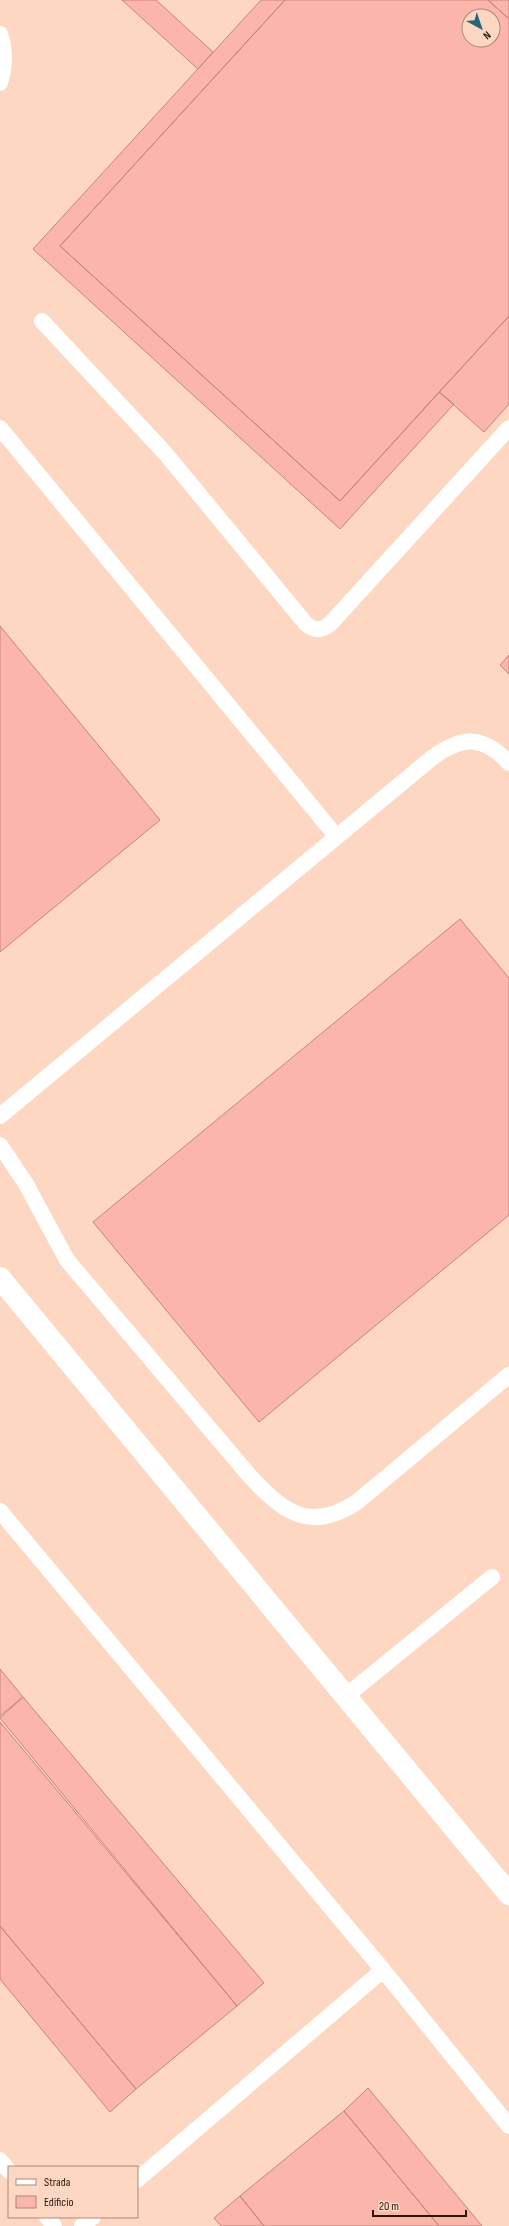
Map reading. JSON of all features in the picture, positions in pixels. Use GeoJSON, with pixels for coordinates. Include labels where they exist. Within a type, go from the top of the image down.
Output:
{"type":"FeatureCollection","features":[{"type":"Feature","properties":{"kind":"street"},"geometry":{"type":"LineString","coordinates":[[0,1278],[509,1894]]}},
{"type":"Feature","properties":{"kind":"lane"},"geometry":{"type":"LineString","coordinates":[[0,34],[3,44],[5,66],[0,83]]}},
{"type":"Feature","properties":{"kind":"lane"},"geometry":{"type":"LineString","coordinates":[[42,321],[165,453],[306,624],[314,630],[324,628],[330,624],[509,428]]}},
{"type":"Feature","properties":{"kind":"lane"},"geometry":{"type":"LineString","coordinates":[[0,428],[336,836]]}},
{"type":"Feature","properties":{"kind":"lane"},"geometry":{"type":"LineString","coordinates":[[0,1116],[336,836],[447,748],[462,741],[476,741],[487,744],[509,763]]}},
{"type":"Feature","properties":{"kind":"lane"},"geometry":{"type":"LineString","coordinates":[[0,1145],[26,1184],[67,1260],[248,1474],[264,1490],[294,1514],[312,1518],[327,1518],[342,1512],[357,1502],[509,1375]]}},
{"type":"Feature","properties":{"kind":"lane"},"geometry":{"type":"LineString","coordinates":[[0,1511],[383,1970],[509,2126]]}},
{"type":"Feature","properties":{"kind":"lane"},"geometry":{"type":"LineString","coordinates":[[346,1696],[492,1577]]}},
{"type":"Feature","properties":{"kind":"lane"},"geometry":{"type":"LineString","coordinates":[[138,2179],[383,1970]]}},
{"type":"Feature","properties":{"kind":"lane"},"geometry":{"type":"LineString","coordinates":[[0,2160],[8,2170]]}},
{"type":"Feature","properties":{"kind":"lane"},"geometry":{"type":"LineString","coordinates":[[48,2218],[54,2226]]}},
{"type":"Feature","properties":{"kind":"lane"},"geometry":{"type":"LineString","coordinates":[[82,2226],[93,2218]]}},
{"type":"Feature","properties":{"kind":"building"},"geometry":{"type":"Polygon","coordinates":[[[122,0],[156,0],[213,52],[198,69],[122,0]]]}},
{"type":"Feature","properties":{"kind":"building"},"geometry":{"type":"Polygon","coordinates":[[[261,0],[285,0],[60,246],[340,501],[439,392],[454,404],[340,529],[33,249],[261,0]]]}},
{"type":"Feature","properties":{"kind":"building"},"geometry":{"type":"Polygon","coordinates":[[[285,0],[488,0],[497,8],[461,8],[461,48],[501,48],[501,12],[509,19],[509,316],[340,501],[60,246],[285,0]]]}},
{"type":"Feature","properties":{"kind":"building"},"geometry":{"type":"Polygon","coordinates":[[[488,0],[509,0],[509,19],[501,12],[501,8],[497,8],[488,0]]]}},
{"type":"Feature","properties":{"kind":"building"},"geometry":{"type":"Polygon","coordinates":[[[509,316],[509,404],[484,432],[439,392],[509,316]]]}},
{"type":"Feature","properties":{"kind":"building"},"geometry":{"type":"Polygon","coordinates":[[[0,626],[160,820],[0,952],[0,626]]]}},
{"type":"Feature","properties":{"kind":"building"},"geometry":{"type":"Polygon","coordinates":[[[509,655],[509,674],[500,665],[509,655]]]}},
{"type":"Feature","properties":{"kind":"building"},"geometry":{"type":"Polygon","coordinates":[[[460,919],[509,978],[509,1215],[259,1422],[93,1222],[460,919]]]}},
{"type":"Feature","properties":{"kind":"building"},"geometry":{"type":"Polygon","coordinates":[[[0,1669],[23,1697],[0,1716],[0,1669]]]}},
{"type":"Feature","properties":{"kind":"building"},"geometry":{"type":"Polygon","coordinates":[[[23,1697],[264,1983],[237,2006],[0,1718],[23,1697]]]}},
{"type":"Feature","properties":{"kind":"building"},"geometry":{"type":"Polygon","coordinates":[[[0,1722],[237,2006],[136,2089],[0,1926],[0,1722]]]}},
{"type":"Feature","properties":{"kind":"building"},"geometry":{"type":"Polygon","coordinates":[[[0,1926],[136,2089],[110,2112],[0,1979],[0,1926]]]}},
{"type":"Feature","properties":{"kind":"building"},"geometry":{"type":"Polygon","coordinates":[[[368,2088],[482,2226],[439,2226],[344,2111],[368,2088]]]}},
{"type":"Feature","properties":{"kind":"building"},"geometry":{"type":"Polygon","coordinates":[[[344,2111],[439,2226],[264,2226],[240,2196],[344,2111]]]}},
{"type":"Feature","properties":{"kind":"building"},"geometry":{"type":"Polygon","coordinates":[[[240,2196],[264,2226],[221,2226],[214,2218],[240,2196]]]}}]}
